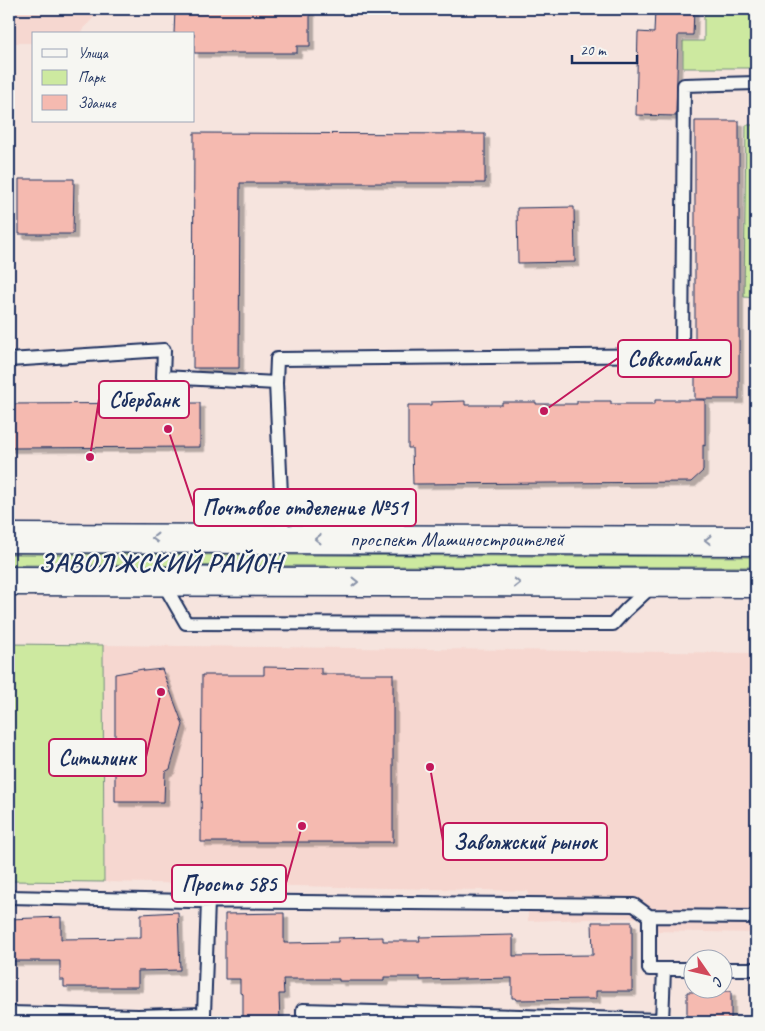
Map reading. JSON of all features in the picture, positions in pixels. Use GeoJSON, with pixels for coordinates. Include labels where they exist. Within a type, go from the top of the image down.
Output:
{"type":"FeatureCollection","features":[{"type":"Feature","properties":{"kind":"main road","name":"проспект Машиностроителей"},"geometry":{"type":"LineString","coordinates":[[9,538],[756,541]]}},
{"type":"Feature","properties":{"kind":"main road","name":"проспект Машиностроителей"},"geometry":{"type":"LineString","coordinates":[[9,581],[756,583]]}},
{"type":"Feature","properties":{"kind":"lane"},"geometry":{"type":"LineString","coordinates":[[283,539],[276,383],[277,359],[682,355],[684,86],[756,83]]}},
{"type":"Feature","properties":{"kind":"lane"},"geometry":{"type":"LineString","coordinates":[[9,360],[164,350],[163,377],[276,383]]}},
{"type":"Feature","properties":{"kind":"lane"},"geometry":{"type":"LineString","coordinates":[[162,582],[186,623],[593,624],[613,624],[655,583]]}},
{"type":"Feature","properties":{"kind":"lane"},"geometry":{"type":"LineString","coordinates":[[9,897],[634,905],[649,916],[756,917]]}},
{"type":"Feature","properties":{"kind":"lane"},"geometry":{"type":"LineString","coordinates":[[9,1013],[135,1019],[204,1018],[208,901]]}},
{"type":"Feature","properties":{"kind":"lane"},"geometry":{"type":"LineString","coordinates":[[649,916],[649,969],[682,969]]}},
{"type":"Feature","properties":{"kind":"lane"},"geometry":{"type":"LineString","coordinates":[[303,1022],[303,1010],[470,1018],[662,1021],[664,969]]}},
{"type":"Feature","properties":{"kind":"lane"},"geometry":{"type":"LineString","coordinates":[[732,969],[756,969]]}},
{"type":"Feature","properties":{"kind":"shaded area"},"geometry":{"type":"Polygon","coordinates":[[[9,9],[101,9],[81,32],[32,32],[32,43],[9,43],[9,9]]]}},
{"type":"Feature","properties":{"kind":"shaded area"},"geometry":{"type":"Polygon","coordinates":[[[103,645],[756,653],[756,933],[651,931],[652,917],[528,921],[528,891],[104,882],[103,645]]]}},
{"type":"Feature","properties":{"kind":"green space"},"geometry":{"type":"Polygon","coordinates":[[[704,9],[756,9],[756,68],[683,68],[683,41],[704,41],[704,9]]]}},
{"type":"Feature","properties":{"kind":"green space"},"geometry":{"type":"Polygon","coordinates":[[[746,125],[756,125],[756,298],[744,297],[746,125]]]}},
{"type":"Feature","properties":{"kind":"green space"},"geometry":{"type":"Polygon","coordinates":[[[9,554],[756,557],[756,567],[9,565],[9,554]]]}},
{"type":"Feature","properties":{"kind":"green space"},"geometry":{"type":"Polygon","coordinates":[[[9,644],[103,645],[104,882],[9,881],[9,644]]]}},
{"type":"Feature","properties":{"kind":"building"},"geometry":{"type":"Polygon","coordinates":[[[175,9],[310,9],[310,46],[297,46],[297,53],[195,53],[195,32],[174,32],[175,9]]]}},
{"type":"Feature","properties":{"kind":"building"},"geometry":{"type":"Polygon","coordinates":[[[655,9],[694,9],[693,35],[678,35],[676,116],[636,115],[638,32],[654,33],[655,9]]]}},
{"type":"Feature","properties":{"kind":"building"},"geometry":{"type":"Polygon","coordinates":[[[695,121],[739,121],[739,399],[695,399],[695,121]]]}},
{"type":"Feature","properties":{"kind":"building"},"geometry":{"type":"Polygon","coordinates":[[[194,133],[485,134],[485,183],[240,183],[239,368],[193,368],[194,133]]]}},
{"type":"Feature","properties":{"kind":"building"},"geometry":{"type":"Polygon","coordinates":[[[19,179],[74,179],[73,234],[19,234],[19,179]]]}},
{"type":"Feature","properties":{"kind":"building"},"geometry":{"type":"Polygon","coordinates":[[[574,207],[575,262],[518,263],[517,208],[574,207]]]}},
{"type":"Feature","properties":{"kind":"building"},"geometry":{"type":"Polygon","coordinates":[[[655,400],[705,400],[703,471],[691,482],[413,484],[412,448],[408,448],[408,405],[431,405],[431,402],[465,401],[465,405],[502,405],[502,402],[577,404],[577,401],[611,401],[611,404],[655,404],[655,400]]]}},
{"type":"Feature","properties":{"kind":"building"},"geometry":{"type":"Polygon","coordinates":[[[200,403],[200,447],[9,448],[9,404],[200,403]]]}},
{"type":"Feature","properties":{"kind":"building"},"geometry":{"type":"Polygon","coordinates":[[[264,667],[321,668],[321,674],[393,674],[393,842],[201,842],[202,675],[264,675],[264,667]]]}},
{"type":"Feature","properties":{"kind":"building"},"geometry":{"type":"Polygon","coordinates":[[[143,669],[144,671],[162,669],[183,725],[170,769],[165,772],[164,802],[115,802],[115,674],[143,669]]]}},
{"type":"Feature","properties":{"kind":"building"},"geometry":{"type":"Polygon","coordinates":[[[178,912],[180,970],[138,971],[138,987],[64,987],[64,980],[60,980],[60,961],[9,961],[9,919],[61,917],[61,939],[141,938],[141,914],[178,912]]]}},
{"type":"Feature","properties":{"kind":"building"},"geometry":{"type":"Polygon","coordinates":[[[284,913],[284,943],[338,942],[338,938],[383,937],[383,941],[420,941],[419,937],[513,935],[513,956],[593,955],[592,922],[632,922],[632,991],[596,991],[596,999],[516,1000],[512,998],[512,978],[420,980],[420,977],[384,977],[384,981],[283,979],[284,994],[279,994],[280,1022],[243,1022],[243,994],[240,993],[240,979],[225,979],[225,914],[284,913]]]}},
{"type":"Feature","properties":{"kind":"building"},"geometry":{"type":"Polygon","coordinates":[[[687,998],[731,998],[731,1022],[687,1022],[687,998]]]}},
{"type":"Feature","properties":{"kind":"place","name":"Совкомбанк"},"geometry":{"type":"Point","coordinates":[544,411]}},
{"type":"Feature","properties":{"kind":"place","name":"Почтовое отделение №51"},"geometry":{"type":"Point","coordinates":[168,429]}},
{"type":"Feature","properties":{"kind":"place","name":"Сбербанк"},"geometry":{"type":"Point","coordinates":[90,457]}},
{"type":"Feature","properties":{"kind":"place","name":"Ситилинк"},"geometry":{"type":"Point","coordinates":[161,692]}},
{"type":"Feature","properties":{"kind":"place","name":"Заволжский рынок"},"geometry":{"type":"Point","coordinates":[430,767]}},
{"type":"Feature","properties":{"kind":"place","name":"Просто 585"},"geometry":{"type":"Point","coordinates":[302,826]}},
{"type":"Feature","properties":{"kind":"district","name":"ЗАВОЛЖСКИЙ РАЙОН"},"geometry":{"type":"Point","coordinates":[160,562]}}]}
